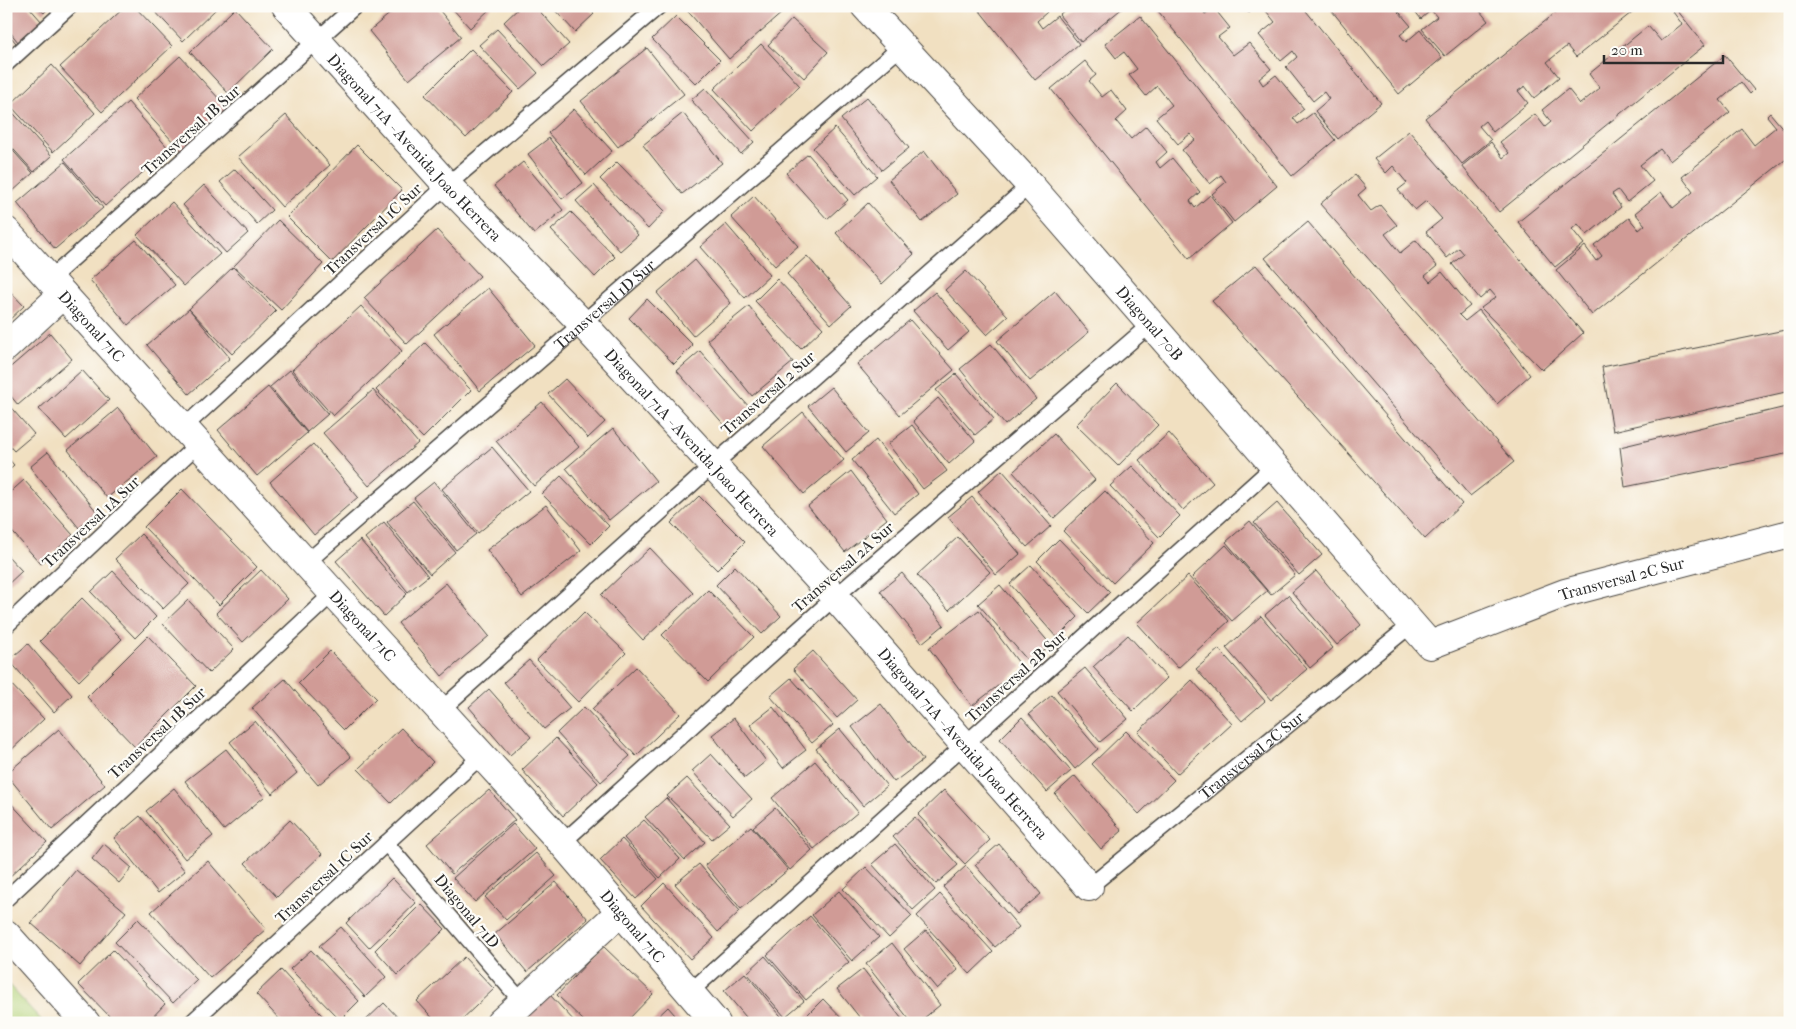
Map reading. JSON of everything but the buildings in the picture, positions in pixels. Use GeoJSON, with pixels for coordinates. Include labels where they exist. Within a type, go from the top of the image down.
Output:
{"type":"FeatureCollection","features":[{"type":"Feature","properties":{"kind":"street","name":"Diagonal 71A - Avenida Joao Herrera"},"geometry":{"type":"LineString","coordinates":[[286,6],[447,185],[582,323],[835,597],[1089,887]]}},
{"type":"Feature","properties":{"kind":"street","name":"Diagonal 70B"},"geometry":{"type":"LineString","coordinates":[[865,6],[1030,185],[1152,323],[1430,645]]}},
{"type":"Feature","properties":{"kind":"street","name":"Diagonal 71C"},"geometry":{"type":"LineString","coordinates":[[6,231],[562,843],[620,912],[691,991],[716,1023]]}},
{"type":"Feature","properties":{"kind":"street"},"geometry":{"type":"LineString","coordinates":[[6,347],[56,286]]}},
{"type":"Feature","properties":{"kind":"street","name":"Transversal 2C Sur"},"geometry":{"type":"LineString","coordinates":[[1430,645],[1565,592],[1790,534]]}},
{"type":"Feature","properties":{"kind":"street"},"geometry":{"type":"LineString","coordinates":[[500,1023],[620,912]]}},
{"type":"Feature","properties":{"kind":"street"},"geometry":{"type":"LineString","coordinates":[[6,934],[86,1023]]}},
{"type":"Feature","properties":{"kind":"lane"},"geometry":{"type":"LineString","coordinates":[[6,64],[70,6]]}},
{"type":"Feature","properties":{"kind":"lane","name":"Transversal 1B Sur"},"geometry":{"type":"LineString","coordinates":[[56,286],[355,6]]}},
{"type":"Feature","properties":{"kind":"lane","name":"Transversal 1C Sur"},"geometry":{"type":"LineString","coordinates":[[192,435],[447,185],[659,6]]}},
{"type":"Feature","properties":{"kind":"lane","name":"Transversal 1D Sur"},"geometry":{"type":"LineString","coordinates":[[306,562],[902,46]]}},
{"type":"Feature","properties":{"kind":"lane","name":"Transversal 2 Sur"},"geometry":{"type":"LineString","coordinates":[[441,710],[713,465],[1030,185]]}},
{"type":"Feature","properties":{"kind":"lane","name":"Transversal 2A Sur"},"geometry":{"type":"LineString","coordinates":[[562,843],[835,597],[1152,323]]}},
{"type":"Feature","properties":{"kind":"lane","name":"Transversal 1A Sur"},"geometry":{"type":"LineString","coordinates":[[6,626],[192,435]]}},
{"type":"Feature","properties":{"kind":"lane","name":"Transversal 2B Sur"},"geometry":{"type":"LineString","coordinates":[[691,991],[966,746],[1274,466]]}},
{"type":"Feature","properties":{"kind":"lane","name":"Transversal 1B Sur"},"geometry":{"type":"LineString","coordinates":[[6,899],[333,593]]}},
{"type":"Feature","properties":{"kind":"lane","name":"Transversal 2C Sur"},"geometry":{"type":"LineString","coordinates":[[1089,887],[1412,624]]}},
{"type":"Feature","properties":{"kind":"lane","name":"Transversal 1C Sur"},"geometry":{"type":"LineString","coordinates":[[191,1023],[481,756]]}},
{"type":"Feature","properties":{"kind":"lane","name":"Diagonal 71D"},"geometry":{"type":"LineString","coordinates":[[386,843],[522,1002]]}},
{"type":"Feature","properties":{"kind":"green space"},"geometry":{"type":"Polygon","coordinates":[[[6,982],[44,1023],[6,1023],[6,982]]]}}]}
